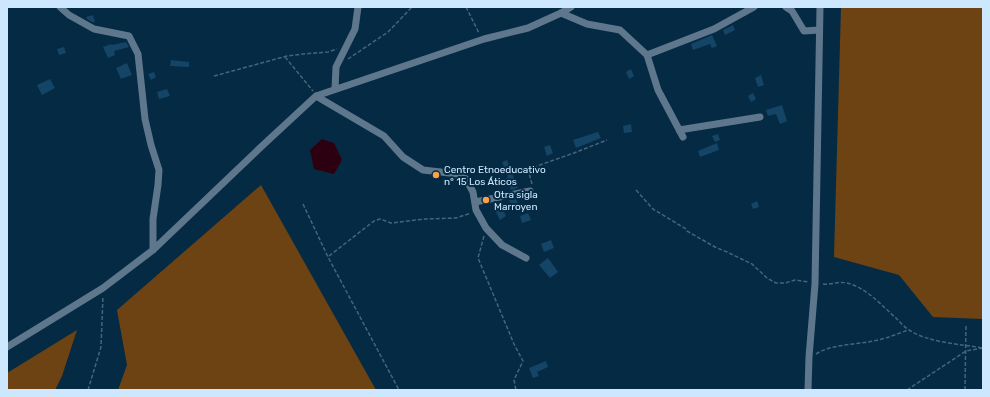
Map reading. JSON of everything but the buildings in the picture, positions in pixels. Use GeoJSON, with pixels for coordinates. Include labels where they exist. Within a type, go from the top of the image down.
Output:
{"type":"FeatureCollection","features":[{"type":"Feature","properties":{"kind":"street"},"geometry":{"type":"LineString","coordinates":[[60,7],[70,15],[94,29],[129,36],[138,54],[145,119],[159,170],[153,219],[153,250]]}},
{"type":"Feature","properties":{"kind":"street"},"geometry":{"type":"LineString","coordinates":[[7,347],[103,288],[153,250],[316,96],[484,39],[528,28],[561,13],[570,7]]}},
{"type":"Feature","properties":{"kind":"street"},"geometry":{"type":"LineString","coordinates":[[648,55],[714,29],[754,7]]}},
{"type":"Feature","properties":{"kind":"street"},"geometry":{"type":"LineString","coordinates":[[786,7],[792,11],[804,31],[820,30]]}},
{"type":"Feature","properties":{"kind":"street"},"geometry":{"type":"LineString","coordinates":[[808,390],[815,284],[820,7]]}},
{"type":"Feature","properties":{"kind":"street"},"geometry":{"type":"LineString","coordinates":[[335,89],[336,67],[354,29],[360,8]]}},
{"type":"Feature","properties":{"kind":"street"},"geometry":{"type":"LineString","coordinates":[[561,13],[587,24],[620,30],[648,55],[658,90],[683,137]]}},
{"type":"Feature","properties":{"kind":"street"},"geometry":{"type":"LineString","coordinates":[[316,96],[384,136],[403,157],[423,170],[458,174],[466,179],[473,192],[476,210],[486,228],[502,245],[526,258]]}},
{"type":"Feature","properties":{"kind":"street"},"geometry":{"type":"LineString","coordinates":[[679,130],[760,117]]}},
{"type":"Feature","properties":{"kind":"street"},"geometry":{"type":"LineString","coordinates":[[475,202],[530,191]]}},
{"type":"Feature","properties":{"kind":"path"},"geometry":{"type":"LineString","coordinates":[[336,67],[388,32],[412,7]]}},
{"type":"Feature","properties":{"kind":"path"},"geometry":{"type":"LineString","coordinates":[[466,7],[477,30],[484,39]]}},
{"type":"Feature","properties":{"kind":"path"},"geometry":{"type":"LineString","coordinates":[[214,76],[285,57],[328,52],[346,45]]}},
{"type":"Feature","properties":{"kind":"path"},"geometry":{"type":"LineString","coordinates":[[285,57],[316,96]]}},
{"type":"Feature","properties":{"kind":"path"},"geometry":{"type":"LineString","coordinates":[[530,191],[533,188],[530,173],[537,166],[607,140]]}},
{"type":"Feature","properties":{"kind":"path"},"geometry":{"type":"LineString","coordinates":[[636,190],[653,209],[715,247],[752,264],[767,278],[776,283],[795,280],[828,285],[838,282],[846,282],[859,287],[874,298],[908,330],[922,337],[983,348]]}},
{"type":"Feature","properties":{"kind":"path"},"geometry":{"type":"LineString","coordinates":[[303,204],[328,256],[399,390]]}},
{"type":"Feature","properties":{"kind":"path"},"geometry":{"type":"LineString","coordinates":[[328,256],[374,221],[380,219],[391,223],[425,219],[456,218],[476,210]]}},
{"type":"Feature","properties":{"kind":"path"},"geometry":{"type":"LineString","coordinates":[[486,228],[478,258],[514,344],[523,361],[514,380],[516,390]]}},
{"type":"Feature","properties":{"kind":"path"},"geometry":{"type":"LineString","coordinates":[[88,390],[101,347],[103,288]]}},
{"type":"Feature","properties":{"kind":"path"},"geometry":{"type":"LineString","coordinates":[[965,390],[966,324]]}},
{"type":"Feature","properties":{"kind":"path"},"geometry":{"type":"LineString","coordinates":[[809,357],[838,346],[875,341],[908,330]]}},
{"type":"Feature","properties":{"kind":"path"},"geometry":{"type":"LineString","coordinates":[[907,390],[966,351],[983,348]]}},
{"type":"Feature","properties":{"kind":"shaded area"},"geometry":{"type":"Polygon","coordinates":[[[841,7],[983,7],[983,319],[933,317],[899,275],[834,257],[841,7]]]}},
{"type":"Feature","properties":{"kind":"shaded area"},"geometry":{"type":"Polygon","coordinates":[[[322,139],[334,143],[342,160],[334,174],[314,169],[310,150],[322,139]]]}},
{"type":"Feature","properties":{"kind":"shaded area"},"geometry":{"type":"Polygon","coordinates":[[[261,185],[376,390],[118,390],[127,365],[117,310],[261,185]]]}},
{"type":"Feature","properties":{"kind":"shaded area"},"geometry":{"type":"Polygon","coordinates":[[[77,330],[62,376],[55,390],[7,390],[7,373],[77,330]]]}},
{"type":"Feature","properties":{"kind":"place","name":"Centro Etnoeducativo n° 15 Los Áticos"},"geometry":{"type":"Point","coordinates":[436,175]}},
{"type":"Feature","properties":{"kind":"place","name":"Otra sigla Marroyen"},"geometry":{"type":"Point","coordinates":[486,200]}}]}
